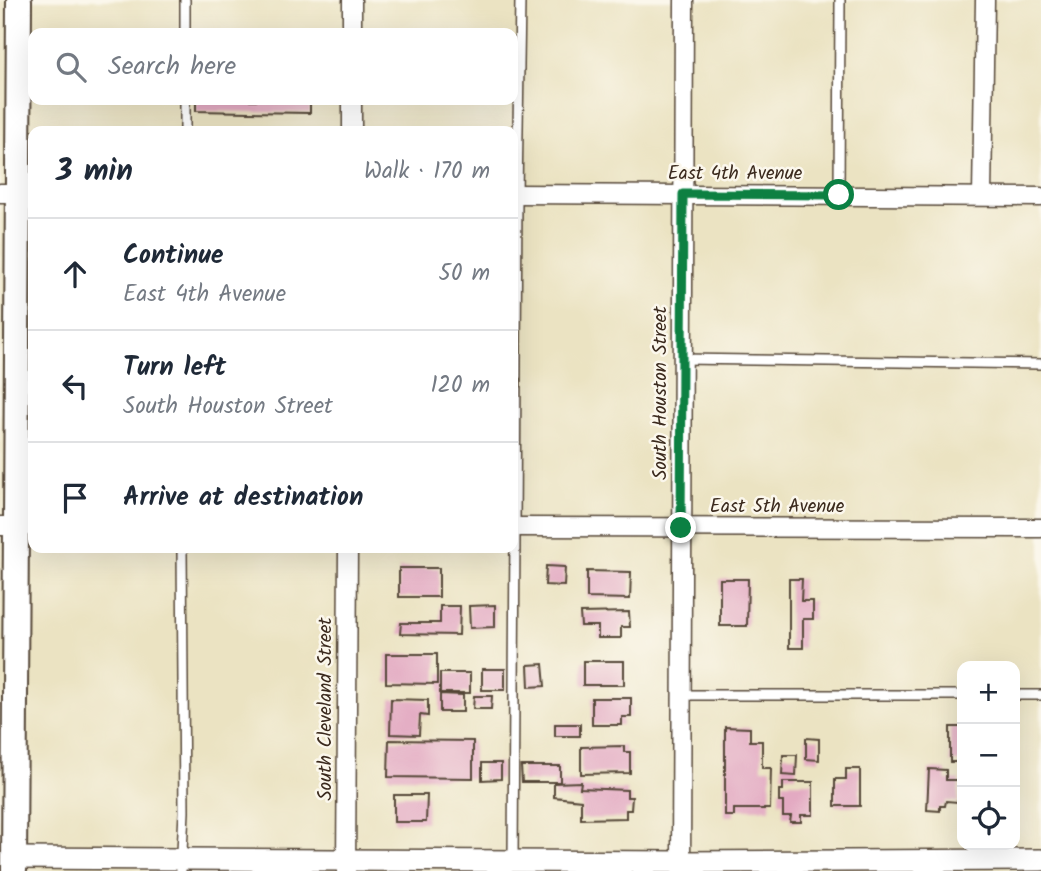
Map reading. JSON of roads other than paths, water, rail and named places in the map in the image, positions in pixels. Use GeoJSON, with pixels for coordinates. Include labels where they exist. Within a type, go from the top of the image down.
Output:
{"type":"FeatureCollection","features":[{"type":"Feature","properties":{"kind":"main road"},"geometry":{"type":"LineString","coordinates":[[10,862],[17,526],[19,0]]}},
{"type":"Feature","properties":{"kind":"street"},"geometry":{"type":"LineString","coordinates":[[352,0],[352,28]]}},
{"type":"Feature","properties":{"kind":"street","name":"South Houston Street"},"geometry":{"type":"LineString","coordinates":[[681,866],[684,0]]}},
{"type":"Feature","properties":{"kind":"street"},"geometry":{"type":"LineString","coordinates":[[982,196],[985,0]]}},
{"type":"Feature","properties":{"kind":"street"},"geometry":{"type":"LineString","coordinates":[[352,105],[352,126]]}},
{"type":"Feature","properties":{"kind":"street","name":"East 4th Avenue"},"geometry":{"type":"LineString","coordinates":[[518,194],[1041,197]]}},
{"type":"Feature","properties":{"kind":"street","name":"East 5th Avenue"},"geometry":{"type":"LineString","coordinates":[[518,527],[1041,528]]}},
{"type":"Feature","properties":{"kind":"street","name":"South Cleveland Street"},"geometry":{"type":"LineString","coordinates":[[346,865],[348,553]]}},
{"type":"Feature","properties":{"kind":"street"},"geometry":{"type":"LineString","coordinates":[[10,862],[681,866],[1041,860]]}},
{"type":"Feature","properties":{"kind":"lane"},"geometry":{"type":"LineString","coordinates":[[185,0],[185,28]]}},
{"type":"Feature","properties":{"kind":"lane"},"geometry":{"type":"LineString","coordinates":[[518,78],[520,0]]}},
{"type":"Feature","properties":{"kind":"lane"},"geometry":{"type":"LineString","coordinates":[[839,0],[839,195]]}},
{"type":"Feature","properties":{"kind":"lane"},"geometry":{"type":"LineString","coordinates":[[185,105],[185,126]]}},
{"type":"Feature","properties":{"kind":"lane"},"geometry":{"type":"LineString","coordinates":[[517,105],[517,126]]}},
{"type":"Feature","properties":{"kind":"lane"},"geometry":{"type":"LineString","coordinates":[[682,359],[1041,364]]}},
{"type":"Feature","properties":{"kind":"lane"},"geometry":{"type":"LineString","coordinates":[[181,865],[184,812],[182,553]]}},
{"type":"Feature","properties":{"kind":"lane"},"geometry":{"type":"LineString","coordinates":[[513,866],[514,553]]}},
{"type":"Feature","properties":{"kind":"lane"},"geometry":{"type":"LineString","coordinates":[[682,695],[957,695]]}},
{"type":"Feature","properties":{"kind":"lane"},"geometry":{"type":"LineString","coordinates":[[1020,695],[1041,695]]}}]}
